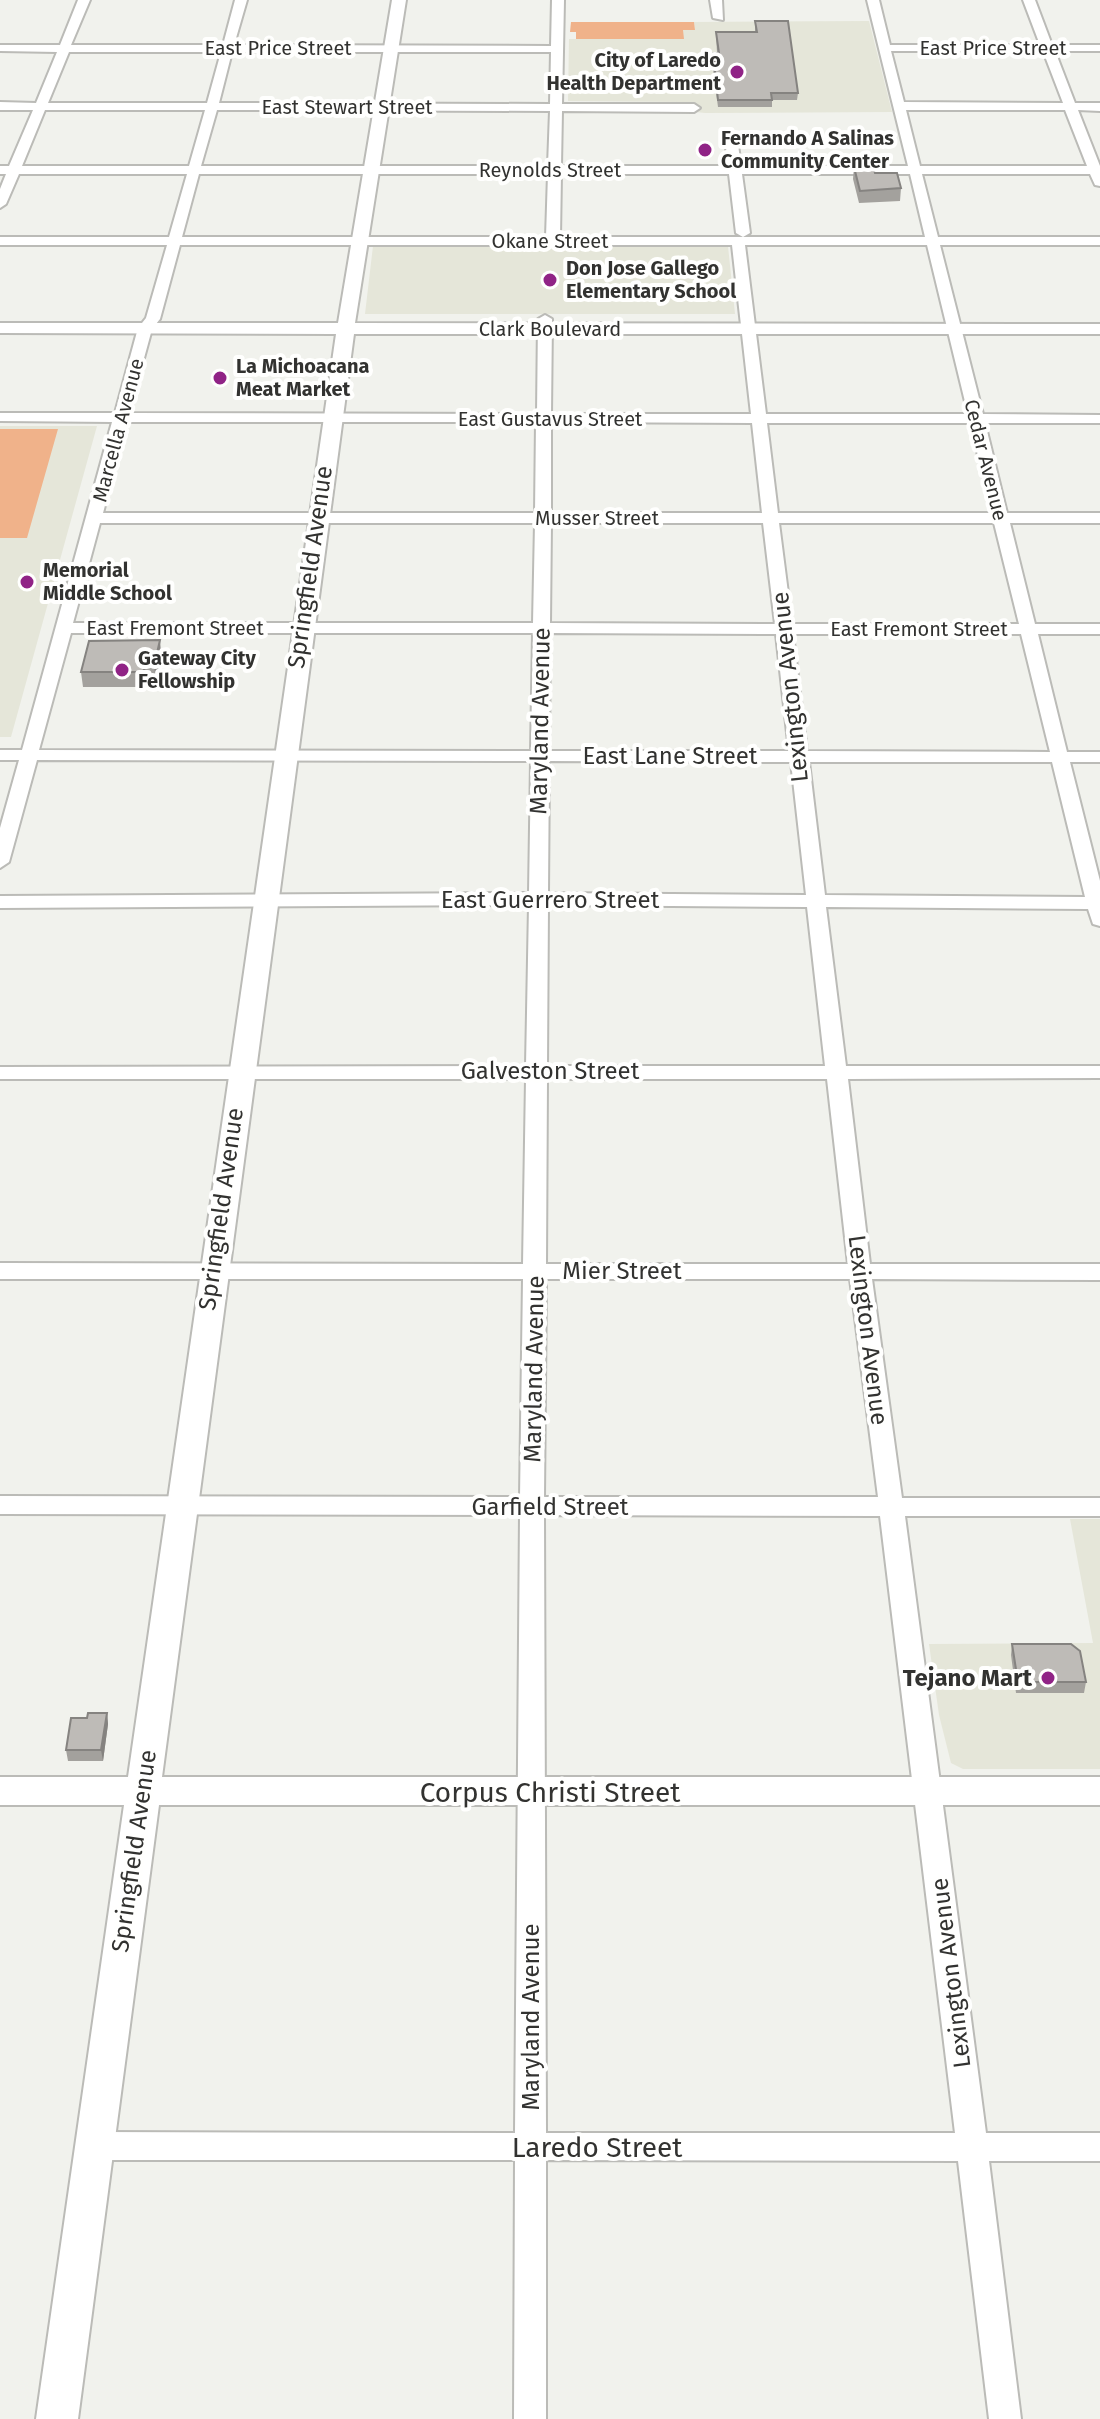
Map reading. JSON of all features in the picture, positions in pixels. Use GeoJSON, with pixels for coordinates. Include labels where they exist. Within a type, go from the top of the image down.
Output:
{"type":"FeatureCollection","features":[{"type":"Feature","properties":{"kind":"main road","name":"Springfield Avenue"},"geometry":{"type":"LineString","coordinates":[[57,2419],[331,418],[399,0]]}},
{"type":"Feature","properties":{"kind":"main road","name":"Clark Boulevard"},"geometry":{"type":"LineString","coordinates":[[0,319],[149,324]]}},
{"type":"Feature","properties":{"kind":"main road","name":"Clark Boulevard"},"geometry":{"type":"LineString","coordinates":[[0,328],[149,324],[953,324],[1100,319]]}},
{"type":"Feature","properties":{"kind":"main road","name":"Clark Boulevard"},"geometry":{"type":"LineString","coordinates":[[953,324],[1100,329]]}},
{"type":"Feature","properties":{"kind":"main road","name":"Corpus Christi Street"},"geometry":{"type":"LineString","coordinates":[[0,1791],[1100,1791]]}},
{"type":"Feature","properties":{"kind":"street"},"geometry":{"type":"LineString","coordinates":[[0,204],[7,170],[40,106],[84,0]]}},
{"type":"Feature","properties":{"kind":"street","name":"Marcella Avenue"},"geometry":{"type":"LineString","coordinates":[[0,862],[120,418],[174,241],[241,0]]}},
{"type":"Feature","properties":{"kind":"street"},"geometry":{"type":"LineString","coordinates":[[553,241],[558,0]]}},
{"type":"Feature","properties":{"kind":"street"},"geometry":{"type":"LineString","coordinates":[[716,0],[719,18]]}},
{"type":"Feature","properties":{"kind":"street","name":"Cedar Avenue"},"geometry":{"type":"LineString","coordinates":[[873,0],[1099,909]]}},
{"type":"Feature","properties":{"kind":"street"},"geometry":{"type":"LineString","coordinates":[[1029,0],[1100,184]]}},
{"type":"Feature","properties":{"kind":"street","name":"East Price Street"},"geometry":{"type":"LineString","coordinates":[[0,48],[557,49]]}},
{"type":"Feature","properties":{"kind":"street","name":"East Price Street"},"geometry":{"type":"LineString","coordinates":[[887,48],[1100,48]]}},
{"type":"Feature","properties":{"kind":"street","name":"East Stewart Street"},"geometry":{"type":"LineString","coordinates":[[0,106],[694,108]]}},
{"type":"Feature","properties":{"kind":"street"},"geometry":{"type":"LineString","coordinates":[[901,106],[1100,107]]}},
{"type":"Feature","properties":{"kind":"street","name":"Lexington Avenue"},"geometry":{"type":"LineString","coordinates":[[731,138],[749,324],[815,902],[890,1507],[929,1791],[1005,2419]]}},
{"type":"Feature","properties":{"kind":"street","name":"Reynolds Street"},"geometry":{"type":"LineString","coordinates":[[7,170],[1097,170]]}},
{"type":"Feature","properties":{"kind":"street","name":"Okane Street"},"geometry":{"type":"LineString","coordinates":[[0,241],[553,241],[740,237],[1100,241]]}},
{"type":"Feature","properties":{"kind":"street","name":"Maryland Avenue"},"geometry":{"type":"LineString","coordinates":[[530,2419],[532,1506],[545,324]]}},
{"type":"Feature","properties":{"kind":"street","name":"East Gustavus Street"},"geometry":{"type":"LineString","coordinates":[[0,417],[1100,419]]}},
{"type":"Feature","properties":{"kind":"street","name":"Musser Street"},"geometry":{"type":"LineString","coordinates":[[94,518],[1100,518]]}},
{"type":"Feature","properties":{"kind":"street","name":"East Fremont Street"},"geometry":{"type":"LineString","coordinates":[[65,628],[1100,629]]}},
{"type":"Feature","properties":{"kind":"street","name":"East Lane Street"},"geometry":{"type":"LineString","coordinates":[[0,755],[1100,757]]}},
{"type":"Feature","properties":{"kind":"street","name":"East Guerrero Street"},"geometry":{"type":"LineString","coordinates":[[0,902],[264,903],[538,899],[1099,909]]}},
{"type":"Feature","properties":{"kind":"street","name":"Galveston Street"},"geometry":{"type":"LineString","coordinates":[[0,1073],[1100,1072]]}},
{"type":"Feature","properties":{"kind":"street","name":"Mier Street"},"geometry":{"type":"LineString","coordinates":[[0,1271],[1100,1272]]}},
{"type":"Feature","properties":{"kind":"street","name":"Garfield Street"},"geometry":{"type":"LineString","coordinates":[[0,1505],[1100,1507]]}},
{"type":"Feature","properties":{"kind":"street","name":"Laredo Street"},"geometry":{"type":"LineString","coordinates":[[94,2146],[1100,2147]]}},
{"type":"Feature","properties":{"kind":"shaded area"},"geometry":{"type":"Polygon","coordinates":[[[869,21],[892,112],[705,113],[686,111],[685,102],[568,101],[569,39],[683,39],[683,30],[695,30],[694,22],[869,21]]]}},
{"type":"Feature","properties":{"kind":"shaded area"},"geometry":{"type":"Polygon","coordinates":[[[571,22],[694,22],[695,30],[683,30],[684,39],[576,39],[576,32],[570,32],[571,22]]]}},
{"type":"Feature","properties":{"kind":"shaded area","name":"Don Jose Gallego Elementary School"},"geometry":{"type":"Polygon","coordinates":[[[373,246],[728,246],[735,314],[365,314],[373,246]]]}},
{"type":"Feature","properties":{"kind":"shaded area","name":"Memorial Middle School"},"geometry":{"type":"Polygon","coordinates":[[[0,426],[97,426],[11,737],[0,737],[0,426]]]}},
{"type":"Feature","properties":{"kind":"shaded area"},"geometry":{"type":"Polygon","coordinates":[[[0,429],[58,429],[27,538],[0,538],[0,429]]]}},
{"type":"Feature","properties":{"kind":"shaded area"},"geometry":{"type":"Polygon","coordinates":[[[1070,1519],[1100,1519],[1100,1769],[963,1769],[951,1763],[939,1715],[929,1644],[1093,1643],[1070,1519]]]}},
{"type":"Feature","properties":{"kind":"building","name":"City of Laredo Health Department"},"geometry":{"type":"Polygon","coordinates":[[[755,21],[788,21],[798,93],[771,93],[772,100],[718,100],[713,53],[719,53],[716,32],[757,32],[755,21]]]}},
{"type":"Feature","properties":{"kind":"building"},"geometry":{"type":"Polygon","coordinates":[[[854,167],[873,167],[875,173],[897,173],[901,188],[860,191],[854,167]]]}},
{"type":"Feature","properties":{"kind":"building"},"geometry":{"type":"Polygon","coordinates":[[[160,640],[154,666],[145,666],[143,672],[81,672],[89,641],[160,640]]]}},
{"type":"Feature","properties":{"kind":"building","name":"Tejano Mart"},"geometry":{"type":"Polygon","coordinates":[[[1012,1644],[1071,1644],[1080,1651],[1086,1682],[1018,1682],[1012,1644]]]}},
{"type":"Feature","properties":{"kind":"building"},"geometry":{"type":"Polygon","coordinates":[[[88,1713],[107,1713],[101,1750],[66,1750],[71,1718],[87,1718],[88,1713]]]}},
{"type":"Feature","properties":{"kind":"place","name":"City of Laredo Health Department"},"geometry":{"type":"Point","coordinates":[737,72]}},
{"type":"Feature","properties":{"kind":"place","name":"Fernando A Salinas Community Center"},"geometry":{"type":"Point","coordinates":[705,150]}},
{"type":"Feature","properties":{"kind":"place","name":"Don Jose Gallego Elementary School"},"geometry":{"type":"Point","coordinates":[550,280]}},
{"type":"Feature","properties":{"kind":"place","name":"La Michoacana Meat Market"},"geometry":{"type":"Point","coordinates":[220,378]}},
{"type":"Feature","properties":{"kind":"place","name":"Memorial Middle School"},"geometry":{"type":"Point","coordinates":[27,582]}},
{"type":"Feature","properties":{"kind":"place","name":"Gateway City Fellowship"},"geometry":{"type":"Point","coordinates":[122,670]}},
{"type":"Feature","properties":{"kind":"place","name":"Tejano Mart"},"geometry":{"type":"Point","coordinates":[1048,1678]}}]}
